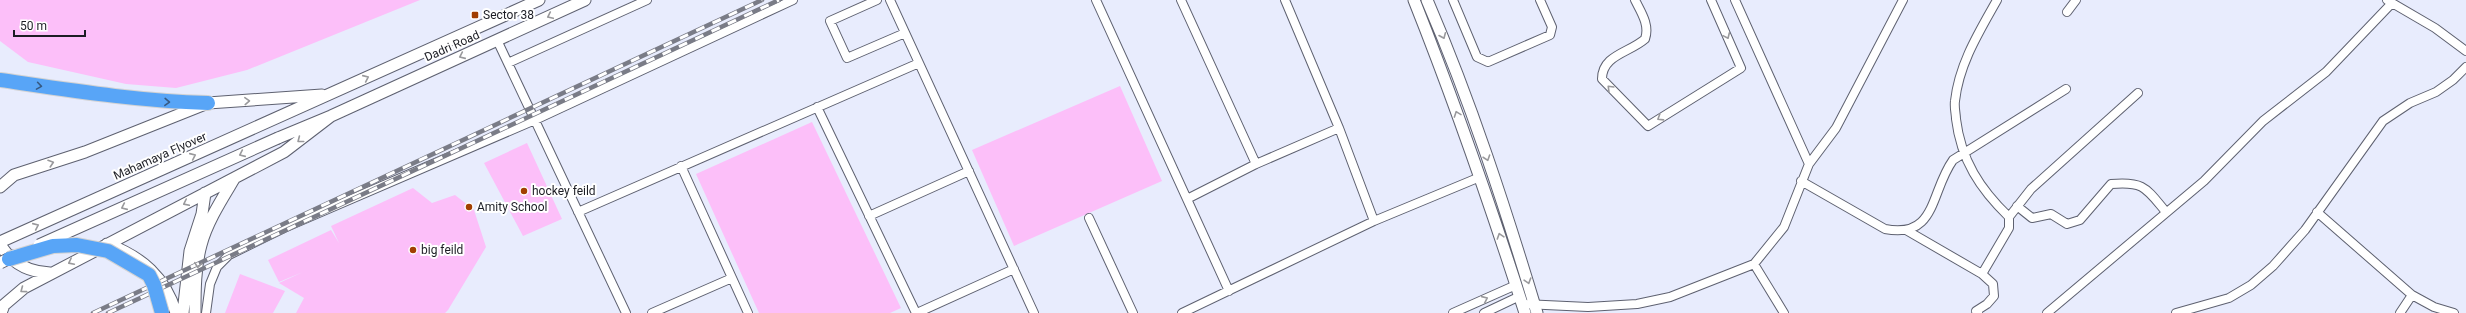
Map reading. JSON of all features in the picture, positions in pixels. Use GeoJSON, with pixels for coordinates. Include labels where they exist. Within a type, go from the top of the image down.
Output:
{"type":"FeatureCollection","features":[{"type":"Feature","properties":{"kind":"highway"},"geometry":{"type":"LineString","coordinates":[[0,80],[99,95],[153,101],[208,103]]}},
{"type":"Feature","properties":{"kind":"highway"},"geometry":{"type":"LineString","coordinates":[[4,261],[53,246],[77,245],[108,251],[149,275],[154,285],[162,313]]}},
{"type":"Feature","properties":{"kind":"main road","name":"Dadri Road"},"geometry":{"type":"LineString","coordinates":[[331,94],[539,0]]}},
{"type":"Feature","properties":{"kind":"main road","name":"Dadri Road"},"geometry":{"type":"LineString","coordinates":[[330,116],[585,0]]}},
{"type":"Feature","properties":{"kind":"main road"},"geometry":{"type":"LineString","coordinates":[[1414,0],[1440,65],[1480,177],[1522,304]]}},
{"type":"Feature","properties":{"kind":"main road"},"geometry":{"type":"LineString","coordinates":[[1427,0],[1452,57],[1509,220],[1536,309]]}},
{"type":"Feature","properties":{"kind":"main road"},"geometry":{"type":"LineString","coordinates":[[0,187],[14,175],[85,152],[208,103],[331,94]]}},
{"type":"Feature","properties":{"kind":"main road","name":"Mahamaya Flyover"},"geometry":{"type":"LineString","coordinates":[[0,243],[331,94]]}},
{"type":"Feature","properties":{"kind":"main road"},"geometry":{"type":"LineString","coordinates":[[4,261],[330,116]]}},
{"type":"Feature","properties":{"kind":"main road"},"geometry":{"type":"LineString","coordinates":[[1,313],[4,305],[24,288],[50,273],[284,152],[330,116]]}},
{"type":"Feature","properties":{"kind":"main road"},"geometry":{"type":"LineString","coordinates":[[195,313],[195,290],[201,245],[218,204],[235,178]]}},
{"type":"Feature","properties":{"kind":"main road"},"geometry":{"type":"LineString","coordinates":[[184,313],[190,251],[201,219],[205,193]]}},
{"type":"Feature","properties":{"kind":"main road"},"geometry":{"type":"LineString","coordinates":[[0,243],[9,257],[24,268],[50,273]]}},
{"type":"Feature","properties":{"kind":"main road"},"geometry":{"type":"LineString","coordinates":[[107,244],[126,251],[156,274],[170,294],[176,313]]}},
{"type":"Feature","properties":{"kind":"street"},"geometry":{"type":"LineString","coordinates":[[508,63],[647,0]]}},
{"type":"Feature","properties":{"kind":"street"},"geometry":{"type":"LineString","coordinates":[[206,313],[212,279],[217,267],[229,255],[284,228],[535,120],[794,0]]}},
{"type":"Feature","properties":{"kind":"street"},"geometry":{"type":"LineString","coordinates":[[877,0],[830,21],[847,58],[905,33]]}},
{"type":"Feature","properties":{"kind":"street"},"geometry":{"type":"LineString","coordinates":[[890,0],[1034,313]]}},
{"type":"Feature","properties":{"kind":"street"},"geometry":{"type":"LineString","coordinates":[[1096,0],[1229,291]]}},
{"type":"Feature","properties":{"kind":"street"},"geometry":{"type":"LineString","coordinates":[[1181,0],[1256,164]]}},
{"type":"Feature","properties":{"kind":"street"},"geometry":{"type":"LineString","coordinates":[[1285,0],[1339,128],[1374,220]]}},
{"type":"Feature","properties":{"kind":"street"},"geometry":{"type":"LineString","coordinates":[[1453,0],[1477,57],[1488,62],[1550,35],[1552,27],[1540,0]]}},
{"type":"Feature","properties":{"kind":"street"},"geometry":{"type":"LineString","coordinates":[[1635,0],[1646,24],[1647,32],[1645,39],[1606,62],[1602,70],[1602,79],[1648,126],[1741,68],[1711,0]]}},
{"type":"Feature","properties":{"kind":"street"},"geometry":{"type":"LineString","coordinates":[[1735,0],[1809,164]]}},
{"type":"Feature","properties":{"kind":"street"},"geometry":{"type":"LineString","coordinates":[[1484,313],[1522,304],[1536,309],[1638,304],[1670,297],[1754,264],[1784,227],[1800,182],[1809,164],[1836,128],[1903,0]]}},
{"type":"Feature","properties":{"kind":"street"},"geometry":{"type":"LineString","coordinates":[[1997,0],[1973,41],[1960,75],[1954,102],[1962,153],[1976,179],[2009,217]]}},
{"type":"Feature","properties":{"kind":"street"},"geometry":{"type":"LineString","coordinates":[[2067,12],[2076,0]]}},
{"type":"Feature","properties":{"kind":"street"},"geometry":{"type":"LineString","coordinates":[[2047,313],[2204,181],[2263,121],[2326,72],[2389,2],[2435,28],[2466,51]]}},
{"type":"Feature","properties":{"kind":"street"},"geometry":{"type":"LineString","coordinates":[[497,40],[626,313]]}},
{"type":"Feature","properties":{"kind":"street"},"geometry":{"type":"LineString","coordinates":[[578,212],[919,63]]}},
{"type":"Feature","properties":{"kind":"street"},"geometry":{"type":"LineString","coordinates":[[2176,313],[2229,298],[2251,285],[2273,266],[2317,212],[2383,121],[2410,103],[2436,92],[2453,80],[2466,67]]}},
{"type":"Feature","properties":{"kind":"street"},"geometry":{"type":"LineString","coordinates":[[1800,182],[1885,229],[1906,230],[1915,228],[1926,217],[1946,170],[1962,153],[2034,111],[2066,88]]}},
{"type":"Feature","properties":{"kind":"street"},"geometry":{"type":"LineString","coordinates":[[1982,274],[2009,228],[2009,217],[2031,189],[2138,93]]}},
{"type":"Feature","properties":{"kind":"street"},"geometry":{"type":"LineString","coordinates":[[817,107],[917,313],[1014,269]]}},
{"type":"Feature","properties":{"kind":"street"},"geometry":{"type":"LineString","coordinates":[[1187,199],[1256,164],[1339,128]]}},
{"type":"Feature","properties":{"kind":"street"},"geometry":{"type":"LineString","coordinates":[[681,166],[748,313]]}},
{"type":"Feature","properties":{"kind":"street"},"geometry":{"type":"LineString","coordinates":[[869,216],[969,171]]}},
{"type":"Feature","properties":{"kind":"street"},"geometry":{"type":"LineString","coordinates":[[1182,313],[1374,220],[1480,177]]}},
{"type":"Feature","properties":{"kind":"street"},"geometry":{"type":"LineString","coordinates":[[2017,206],[2032,218],[2051,214],[2067,224],[2080,220],[2111,184],[2132,182],[2149,192],[2166,212]]}},
{"type":"Feature","properties":{"kind":"street"},"geometry":{"type":"LineString","coordinates":[[2317,212],[2412,295],[2434,307],[2454,313]]}},
{"type":"Feature","properties":{"kind":"street"},"geometry":{"type":"LineString","coordinates":[[1088,218],[1133,313]]}},
{"type":"Feature","properties":{"kind":"street"},"geometry":{"type":"LineString","coordinates":[[1906,230],[1982,274],[1993,284],[1994,296],[1987,304],[1976,311],[1978,313]]}},
{"type":"Feature","properties":{"kind":"street"},"geometry":{"type":"LineString","coordinates":[[1754,264],[1784,313]]}},
{"type":"Feature","properties":{"kind":"street"},"geometry":{"type":"LineString","coordinates":[[652,313],[732,278]]}},
{"type":"Feature","properties":{"kind":"street"},"geometry":{"type":"LineString","coordinates":[[1453,313],[1516,285]]}},
{"type":"Feature","properties":{"kind":"street"},"geometry":{"type":"LineString","coordinates":[[2400,313],[2412,295]]}},
{"type":"Feature","properties":{"kind":"shaded area"},"geometry":{"type":"Polygon","coordinates":[[[0,0],[420,0],[247,70],[176,88],[126,84],[28,62],[0,41],[0,0]]]}},
{"type":"Feature","properties":{"kind":"shaded area"},"geometry":{"type":"Polygon","coordinates":[[[1120,86],[1162,181],[1014,246],[972,150],[1120,86]]]}},
{"type":"Feature","properties":{"kind":"shaded area"},"geometry":{"type":"Polygon","coordinates":[[[812,122],[901,308],[890,313],[759,313],[696,174],[812,122]]]}},
{"type":"Feature","properties":{"kind":"shaded area","name":"hockey feild"},"geometry":{"type":"Polygon","coordinates":[[[527,143],[562,219],[523,236],[484,163],[527,143]]]}},
{"type":"Feature","properties":{"kind":"shaded area","name":"big feild"},"geometry":{"type":"Polygon","coordinates":[[[413,188],[432,203],[455,195],[474,210],[486,247],[448,310],[445,313],[296,313],[304,298],[279,283],[303,272],[279,282],[268,260],[331,230],[339,243],[331,226],[413,188]]]}},
{"type":"Feature","properties":{"kind":"shaded area"},"geometry":{"type":"Polygon","coordinates":[[[240,274],[285,291],[273,313],[225,313],[240,274]]]}},
{"type":"Feature","properties":{"kind":"railway"},"geometry":{"type":"LineString","coordinates":[[93,313],[762,0]]}},
{"type":"Feature","properties":{"kind":"railway"},"geometry":{"type":"LineString","coordinates":[[108,313],[779,0]]}},
{"type":"Feature","properties":{"kind":"place","name":"Sector 38"},"geometry":{"type":"Point","coordinates":[475,15]}},
{"type":"Feature","properties":{"kind":"place","name":"hockey feild"},"geometry":{"type":"Point","coordinates":[524,191]}},
{"type":"Feature","properties":{"kind":"place","name":"Amity School"},"geometry":{"type":"Point","coordinates":[469,207]}},
{"type":"Feature","properties":{"kind":"place","name":"big feild"},"geometry":{"type":"Point","coordinates":[413,250]}}]}
